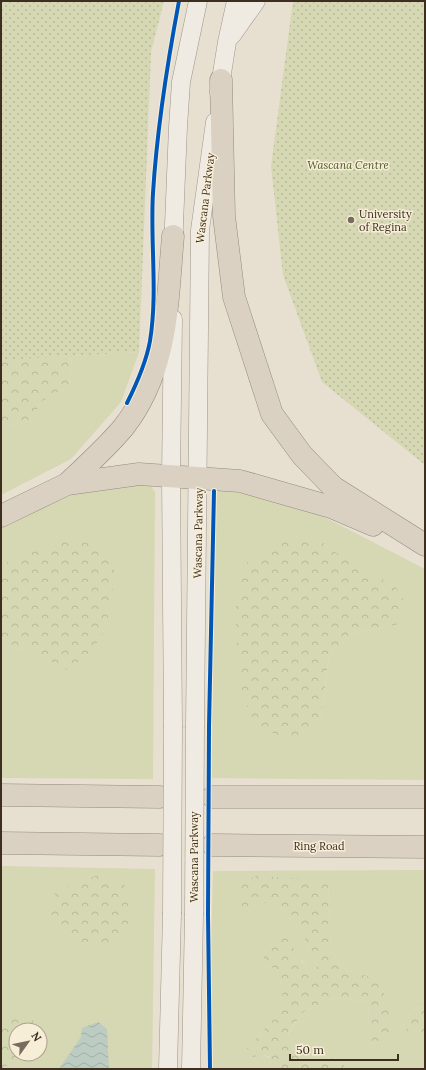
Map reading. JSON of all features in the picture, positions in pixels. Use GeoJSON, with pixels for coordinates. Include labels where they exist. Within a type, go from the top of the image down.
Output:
{"type":"FeatureCollection","features":[{"type":"Feature","properties":{"kind":"highway"},"geometry":{"type":"LineString","coordinates":[[221,80],[224,216],[234,297],[272,414],[302,455],[332,487],[425,545]]}},
{"type":"Feature","properties":{"kind":"highway"},"geometry":{"type":"LineString","coordinates":[[67,484],[124,427],[152,376],[163,344],[173,236]]}},
{"type":"Feature","properties":{"kind":"highway"},"geometry":{"type":"LineString","coordinates":[[1,516],[67,484],[139,474],[199,477],[240,481],[317,502],[425,549]]}},
{"type":"Feature","properties":{"kind":"highway"},"geometry":{"type":"LineString","coordinates":[[1,795],[160,797]]}},
{"type":"Feature","properties":{"kind":"highway"},"geometry":{"type":"LineString","coordinates":[[213,797],[425,797]]}},
{"type":"Feature","properties":{"kind":"highway"},"geometry":{"type":"LineString","coordinates":[[1,844],[160,845]]}},
{"type":"Feature","properties":{"kind":"highway","name":"Ring Road"},"geometry":{"type":"LineString","coordinates":[[213,845],[425,847]]}},
{"type":"Feature","properties":{"kind":"main road","name":"Wascana Parkway"},"geometry":{"type":"LineString","coordinates":[[168,1069],[172,914],[173,726],[171,475],[173,236],[181,82],[198,1]]}},
{"type":"Feature","properties":{"kind":"main road","name":"Wascana Parkway"},"geometry":{"type":"LineString","coordinates":[[191,1069],[199,477],[200,230],[221,80],[236,1]]}},
{"type":"Feature","properties":{"kind":"main road"},"geometry":{"type":"LineString","coordinates":[[227,42],[256,1]]}},
{"type":"Feature","properties":{"kind":"green space"},"geometry":{"type":"Polygon","coordinates":[[[1,1],[164,1],[151,52],[139,352],[1,360],[1,1]]]}},
{"type":"Feature","properties":{"kind":"green space","name":"Wascana Centre"},"geometry":{"type":"Polygon","coordinates":[[[293,1],[425,1],[425,465],[322,382],[283,275],[271,166],[293,1]]]}},
{"type":"Feature","properties":{"kind":"green space"},"geometry":{"type":"Polygon","coordinates":[[[77,345],[72,356],[69,386],[42,401],[32,419],[7,427],[1,424],[1,356],[77,345]]]}},
{"type":"Feature","properties":{"kind":"green space"},"geometry":{"type":"Polygon","coordinates":[[[139,352],[121,402],[71,459],[1,495],[1,424],[7,427],[32,419],[42,401],[69,386],[72,356],[139,352]]]}},
{"type":"Feature","properties":{"kind":"green space"},"geometry":{"type":"Polygon","coordinates":[[[148,482],[155,492],[153,779],[1,778],[1,645],[33,652],[67,670],[1,565],[1,525],[65,495],[148,482]]]}},
{"type":"Feature","properties":{"kind":"green space"},"geometry":{"type":"Polygon","coordinates":[[[221,489],[301,505],[425,569],[425,780],[212,778],[213,496],[221,489]],[[319,540],[320,725],[329,654],[350,634],[396,625],[344,558],[319,540]]]}},
{"type":"Feature","properties":{"kind":"green space"},"geometry":{"type":"Polygon","coordinates":[[[289,537],[319,540],[344,558],[395,586],[408,607],[396,625],[350,634],[329,654],[320,725],[294,740],[256,728],[240,688],[235,610],[245,564],[289,537]]]}},
{"type":"Feature","properties":{"kind":"green space"},"geometry":{"type":"Polygon","coordinates":[[[67,538],[95,545],[115,571],[107,627],[92,651],[67,670],[33,652],[1,645],[1,565],[67,538]]]}},
{"type":"Feature","properties":{"kind":"green space"},"geometry":{"type":"Polygon","coordinates":[[[1,866],[155,869],[152,1069],[4,1069],[11,1062],[48,1062],[48,1022],[34,1022],[32,1018],[1,1018],[1,866]],[[55,893],[50,914],[78,943],[55,893]]]}},
{"type":"Feature","properties":{"kind":"green space"},"geometry":{"type":"Polygon","coordinates":[[[425,870],[425,994],[403,1025],[408,1032],[425,1041],[425,1069],[343,1069],[345,1062],[334,1058],[310,1063],[294,1051],[288,1034],[303,1012],[336,997],[369,1003],[368,1030],[374,1046],[377,979],[346,970],[331,952],[328,880],[259,903],[277,903],[304,937],[318,966],[308,972],[302,960],[264,955],[264,965],[277,969],[283,992],[277,1016],[247,1048],[270,1058],[271,1069],[208,1069],[213,871],[425,870]]]}},
{"type":"Feature","properties":{"kind":"green space"},"geometry":{"type":"Polygon","coordinates":[[[100,874],[126,886],[131,932],[109,950],[78,943],[49,914],[55,893],[100,874]]]}},
{"type":"Feature","properties":{"kind":"green space"},"geometry":{"type":"Polygon","coordinates":[[[256,876],[328,880],[331,952],[346,970],[377,979],[389,1004],[392,1034],[382,1045],[374,1046],[368,1030],[369,1003],[336,997],[303,1012],[288,1033],[294,1051],[309,1062],[334,1058],[345,1062],[343,1069],[271,1069],[270,1057],[264,1055],[252,1057],[247,1048],[277,1016],[283,992],[277,969],[264,965],[264,955],[276,942],[286,937],[308,971],[318,966],[304,937],[277,903],[259,903],[241,909],[237,886],[256,876]]]}},
{"type":"Feature","properties":{"kind":"green space"},"geometry":{"type":"Polygon","coordinates":[[[425,994],[425,1041],[408,1032],[403,1025],[425,994]]]}},
{"type":"Feature","properties":{"kind":"green space"},"geometry":{"type":"Polygon","coordinates":[[[10,1016],[32,1018],[34,1022],[8,1022],[8,1062],[11,1062],[4,1069],[1,1069],[1,1018],[10,1016]]]}},
{"type":"Feature","properties":{"kind":"water"},"geometry":{"type":"Polygon","coordinates":[[[98,1022],[107,1029],[109,1069],[59,1069],[81,1037],[82,1028],[98,1022]]]}},
{"type":"Feature","properties":{"kind":"cycle path"},"geometry":{"type":"LineString","coordinates":[[127,403],[141,373],[150,341],[154,285],[152,211],[157,145],[170,49],[179,1]]}},
{"type":"Feature","properties":{"kind":"cycle path"},"geometry":{"type":"LineString","coordinates":[[210,1069],[208,915],[209,726],[214,491]]}},
{"type":"Feature","properties":{"kind":"place","name":"University of Regina"},"geometry":{"type":"Point","coordinates":[351,220]}}]}
